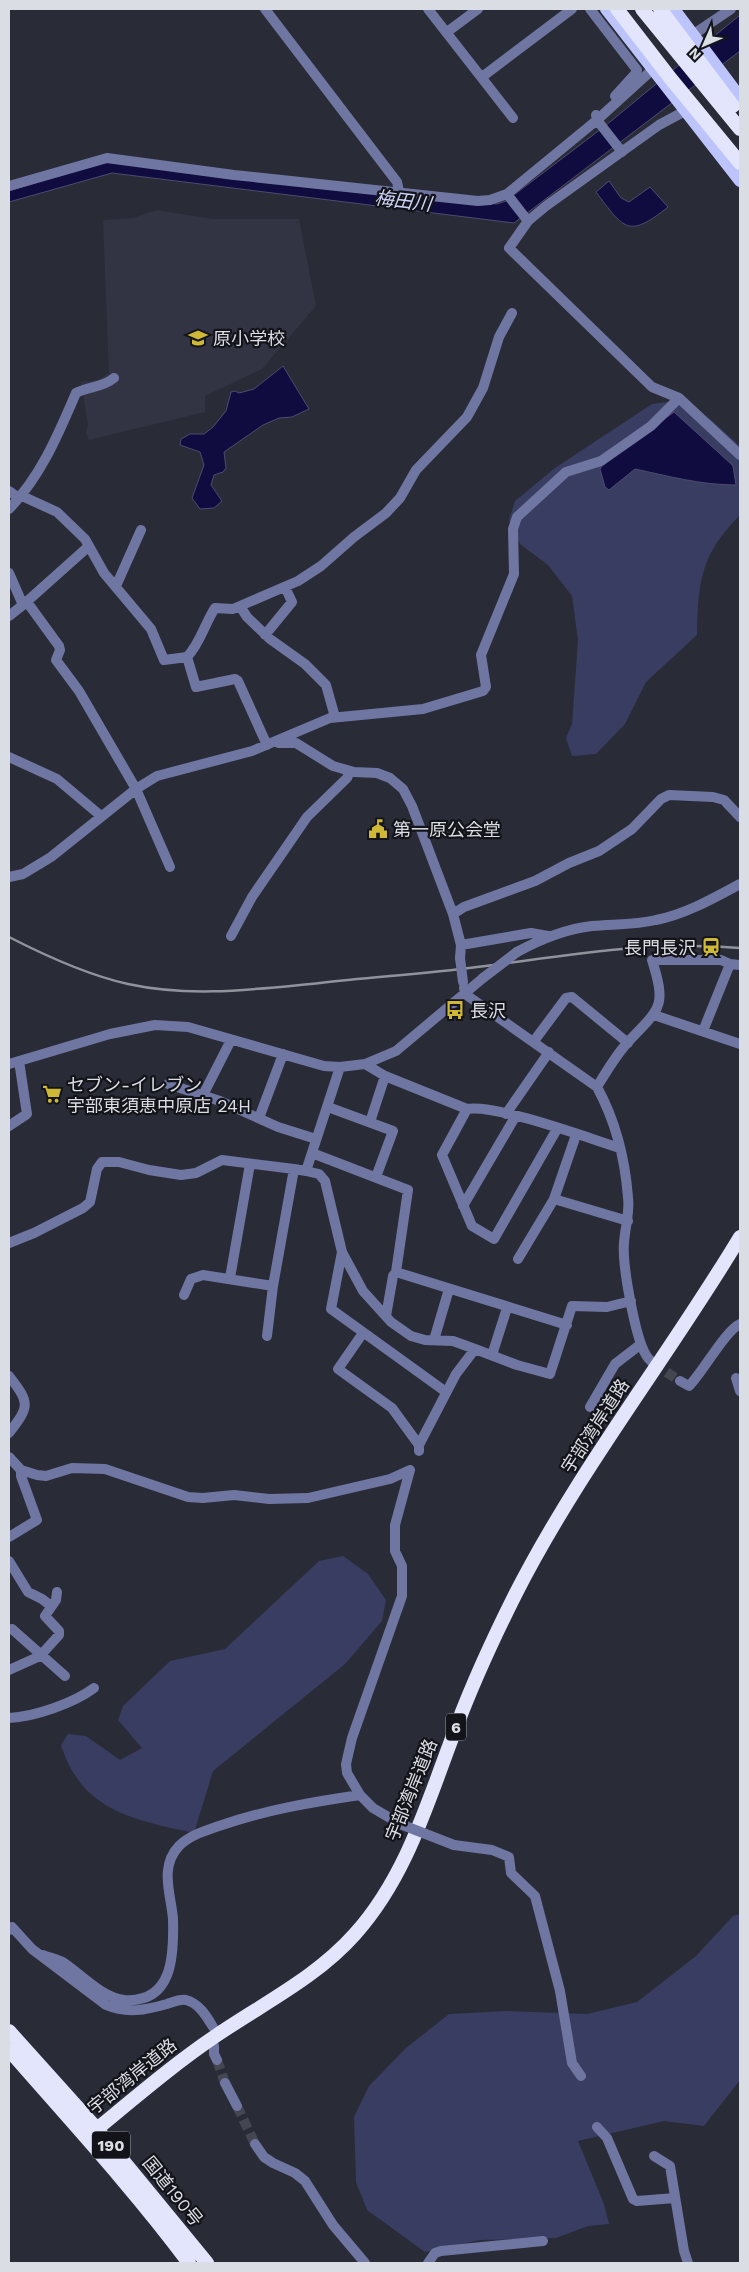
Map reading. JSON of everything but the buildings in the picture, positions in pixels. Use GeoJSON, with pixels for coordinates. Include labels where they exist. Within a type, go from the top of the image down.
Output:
{"type":"FeatureCollection","features":[{"type":"Feature","properties":{"kind":"highway"},"geometry":{"type":"LineString","coordinates":[[617,9],[740,163]]}},
{"type":"Feature","properties":{"kind":"highway"},"geometry":{"type":"LineString","coordinates":[[627,9],[740,157]]}},
{"type":"Feature","properties":{"kind":"highway"},"geometry":{"type":"LineString","coordinates":[[642,9],[740,129]]}},
{"type":"Feature","properties":{"kind":"highway"},"geometry":{"type":"LineString","coordinates":[[660,9],[740,116]]}},
{"type":"Feature","properties":{"kind":"highway","name":"宇部湾岸道路"},"geometry":{"type":"LineString","coordinates":[[92,2133],[184,2057],[325,1963],[355,1934],[375,1909],[404,1859],[473,1685],[499,1627],[536,1555],[575,1491],[699,1304],[740,1237]]}},
{"type":"Feature","properties":{"kind":"highway","name":"国道190号"},"geometry":{"type":"LineString","coordinates":[[9,2031],[92,2133],[189,2263]]}},
{"type":"Feature","properties":{"kind":"highway","name":"国道190号"},"geometry":{"type":"LineString","coordinates":[[9,2050],[92,2133],[207,2263]]}},
{"type":"Feature","properties":{"kind":"main road"},"geometry":{"type":"LineString","coordinates":[[606,9],[740,181]]}},
{"type":"Feature","properties":{"kind":"main road"},"geometry":{"type":"LineString","coordinates":[[674,9],[740,97]]}},
{"type":"Feature","properties":{"kind":"street"},"geometry":{"type":"LineString","coordinates":[[265,9],[397,182],[399,191]]}},
{"type":"Feature","properties":{"kind":"street"},"geometry":{"type":"LineString","coordinates":[[428,9],[448,32],[513,118]]}},
{"type":"Feature","properties":{"kind":"street"},"geometry":{"type":"LineString","coordinates":[[448,32],[478,9]]}},
{"type":"Feature","properties":{"kind":"street"},"geometry":{"type":"LineString","coordinates":[[482,77],[572,9]]}},
{"type":"Feature","properties":{"kind":"street"},"geometry":{"type":"LineString","coordinates":[[590,9],[637,70],[595,116],[619,149]]}},
{"type":"Feature","properties":{"kind":"street"},"geometry":{"type":"LineString","coordinates":[[694,34],[730,9]]}},
{"type":"Feature","properties":{"kind":"street"},"geometry":{"type":"LineString","coordinates":[[9,186],[107,158],[234,175],[399,191],[478,201],[490,200],[508,196],[599,122],[654,70]]}},
{"type":"Feature","properties":{"kind":"street"},"geometry":{"type":"LineString","coordinates":[[684,109],[619,149],[527,220],[509,248],[652,387],[679,398],[740,456]]}},
{"type":"Feature","properties":{"kind":"street"},"geometry":{"type":"LineString","coordinates":[[508,196],[527,220]]}},
{"type":"Feature","properties":{"kind":"street"},"geometry":{"type":"LineString","coordinates":[[9,492],[57,512],[85,539],[104,573],[151,629],[164,660],[187,657],[195,648],[197,639],[215,608],[233,609],[285,587],[321,566],[354,536],[386,513],[400,498],[416,470],[467,417],[483,388],[499,337],[512,314]]}},
{"type":"Feature","properties":{"kind":"street"},"geometry":{"type":"LineString","coordinates":[[9,509],[20,497],[50,453],[76,393],[85,388],[106,385],[114,378]]}},
{"type":"Feature","properties":{"kind":"street"},"geometry":{"type":"LineString","coordinates":[[9,877],[23,874],[45,861],[136,789],[157,776],[218,761],[267,745],[335,717],[423,709],[483,692],[486,687],[481,655],[514,574],[513,529],[517,517],[566,472],[601,461],[651,426],[679,398]]}},
{"type":"Feature","properties":{"kind":"street"},"geometry":{"type":"LineString","coordinates":[[116,586],[141,530]]}},
{"type":"Feature","properties":{"kind":"street"},"geometry":{"type":"LineString","coordinates":[[9,616],[25,604],[88,546]]}},
{"type":"Feature","properties":{"kind":"street"},"geometry":{"type":"LineString","coordinates":[[9,573],[25,604],[59,646],[60,650],[56,660],[79,691],[136,789],[170,866]]}},
{"type":"Feature","properties":{"kind":"street"},"geometry":{"type":"LineString","coordinates":[[265,635],[292,602],[285,587]]}},
{"type":"Feature","properties":{"kind":"street"},"geometry":{"type":"LineString","coordinates":[[240,606],[247,617],[265,635],[305,664],[326,685],[335,717]]}},
{"type":"Feature","properties":{"kind":"street"},"geometry":{"type":"LineString","coordinates":[[187,657],[196,687],[235,679],[238,681],[267,745]]}},
{"type":"Feature","properties":{"kind":"street"},"geometry":{"type":"LineString","coordinates":[[267,745],[287,742],[296,743],[333,766],[350,771],[377,773],[390,778],[403,789],[412,806],[453,914],[461,945],[460,958],[465,994],[597,1087],[607,1106],[620,1148],[628,1197],[628,1222],[624,1242],[624,1261],[641,1344],[646,1357],[654,1364]]}},
{"type":"Feature","properties":{"kind":"street"},"geometry":{"type":"LineString","coordinates":[[9,756],[57,779],[101,816]]}},
{"type":"Feature","properties":{"kind":"street"},"geometry":{"type":"LineString","coordinates":[[231,936],[252,897],[307,818],[347,778],[350,771]]}},
{"type":"Feature","properties":{"kind":"street"},"geometry":{"type":"LineString","coordinates":[[453,914],[464,907],[535,881],[599,851],[632,829],[661,799],[669,795],[713,797],[724,800],[740,817]]}},
{"type":"Feature","properties":{"kind":"street"},"geometry":{"type":"LineString","coordinates":[[9,1126],[27,1114],[14,1062],[125,1030],[155,1025],[188,1027],[324,1066],[340,1067],[365,1064],[396,1052],[483,978],[517,952],[548,936],[580,928],[659,920],[694,907],[740,884]]}},
{"type":"Feature","properties":{"kind":"street"},"geometry":{"type":"LineString","coordinates":[[461,945],[531,933],[548,936]]}},
{"type":"Feature","properties":{"kind":"street"},"geometry":{"type":"LineString","coordinates":[[597,1087],[628,1043],[654,1015],[660,998],[659,983],[652,960],[721,960],[735,964],[703,1031]]}},
{"type":"Feature","properties":{"kind":"street"},"geometry":{"type":"LineString","coordinates":[[534,1041],[566,998],[572,998],[628,1043]]}},
{"type":"Feature","properties":{"kind":"street"},"geometry":{"type":"LineString","coordinates":[[654,1015],[740,1044]]}},
{"type":"Feature","properties":{"kind":"street"},"geometry":{"type":"LineString","coordinates":[[203,1095],[231,1040]]}},
{"type":"Feature","properties":{"kind":"street"},"geometry":{"type":"LineString","coordinates":[[463,1206],[510,1116],[549,1052]]}},
{"type":"Feature","properties":{"kind":"street"},"geometry":{"type":"LineString","coordinates":[[259,1118],[283,1054]]}},
{"type":"Feature","properties":{"kind":"street"},"geometry":{"type":"LineString","coordinates":[[365,1064],[385,1076],[467,1109],[476,1108],[510,1116],[620,1148]]}},
{"type":"Feature","properties":{"kind":"street"},"geometry":{"type":"LineString","coordinates":[[306,1171],[340,1067]]}},
{"type":"Feature","properties":{"kind":"street"},"geometry":{"type":"LineString","coordinates":[[370,1122],[385,1076]]}},
{"type":"Feature","properties":{"kind":"street"},"geometry":{"type":"LineString","coordinates":[[168,1084],[203,1095],[316,1139]]}},
{"type":"Feature","properties":{"kind":"street"},"geometry":{"type":"LineString","coordinates":[[328,1107],[393,1131],[376,1177]]}},
{"type":"Feature","properties":{"kind":"street"},"geometry":{"type":"LineString","coordinates":[[467,1109],[442,1155],[472,1226],[494,1239],[557,1129]]}},
{"type":"Feature","properties":{"kind":"street"},"geometry":{"type":"LineString","coordinates":[[518,1259],[554,1199],[576,1135]]}},
{"type":"Feature","properties":{"kind":"street"},"geometry":{"type":"LineString","coordinates":[[312,1153],[408,1190],[396,1272],[393,1276],[386,1316]]}},
{"type":"Feature","properties":{"kind":"street"},"geometry":{"type":"LineString","coordinates":[[9,1242],[34,1233],[83,1208],[90,1202],[97,1169],[102,1162],[119,1162],[181,1175],[196,1173],[222,1160],[319,1174],[325,1181],[342,1252],[363,1292],[386,1316],[411,1336],[425,1340],[453,1341],[516,1365],[550,1374],[572,1306],[607,1307],[631,1301]]}},
{"type":"Feature","properties":{"kind":"street"},"geometry":{"type":"LineString","coordinates":[[230,1278],[250,1164]]}},
{"type":"Feature","properties":{"kind":"street"},"geometry":{"type":"LineString","coordinates":[[267,1336],[273,1286],[294,1169]]}},
{"type":"Feature","properties":{"kind":"street"},"geometry":{"type":"LineString","coordinates":[[554,1199],[628,1222]]}},
{"type":"Feature","properties":{"kind":"street"},"geometry":{"type":"LineString","coordinates":[[342,1252],[331,1309],[362,1334],[446,1392]]}},
{"type":"Feature","properties":{"kind":"street"},"geometry":{"type":"LineString","coordinates":[[396,1272],[567,1326]]}},
{"type":"Feature","properties":{"kind":"street"},"geometry":{"type":"LineString","coordinates":[[184,1295],[191,1279],[203,1274],[273,1286]]}},
{"type":"Feature","properties":{"kind":"street"},"geometry":{"type":"LineString","coordinates":[[434,1340],[449,1289]]}},
{"type":"Feature","properties":{"kind":"street"},"geometry":{"type":"LineString","coordinates":[[492,1355],[507,1308]]}},
{"type":"Feature","properties":{"kind":"street"},"geometry":{"type":"LineString","coordinates":[[680,1381],[689,1386],[701,1374],[731,1330],[740,1324]]}},
{"type":"Feature","properties":{"kind":"street"},"geometry":{"type":"LineString","coordinates":[[362,1334],[338,1369],[392,1408],[419,1448],[446,1392],[475,1349]]}},
{"type":"Feature","properties":{"kind":"street"},"geometry":{"type":"LineString","coordinates":[[590,1407],[615,1364],[641,1344]]}},
{"type":"Feature","properties":{"kind":"street"},"geometry":{"type":"LineString","coordinates":[[9,1376],[26,1399],[26,1409],[9,1432]]}},
{"type":"Feature","properties":{"kind":"street"},"geometry":{"type":"LineString","coordinates":[[736,1378],[740,1391]]}},
{"type":"Feature","properties":{"kind":"street"},"geometry":{"type":"LineString","coordinates":[[9,1537],[37,1520],[21,1476],[13,1464]]}},
{"type":"Feature","properties":{"kind":"street"},"geometry":{"type":"LineString","coordinates":[[13,1464],[46,1476],[72,1468],[105,1469],[188,1497],[234,1495],[269,1499],[308,1498],[327,1495],[390,1479],[410,1470],[395,1525],[395,1551],[402,1566],[402,1596],[352,1738],[346,1764],[347,1773],[360,1795],[373,1808],[400,1824],[454,1845],[492,1850],[509,1857],[511,1873],[534,1896],[560,1991],[572,2063],[581,2076]]}},
{"type":"Feature","properties":{"kind":"street"},"geometry":{"type":"LineString","coordinates":[[9,1562],[28,1592],[51,1606]]}},
{"type":"Feature","properties":{"kind":"street"},"geometry":{"type":"LineString","coordinates":[[9,1670],[40,1656],[59,1635],[58,1631],[44,1616],[56,1600],[57,1592]]}},
{"type":"Feature","properties":{"kind":"street"},"geometry":{"type":"LineString","coordinates":[[12,1629],[40,1656],[65,1676]]}},
{"type":"Feature","properties":{"kind":"street"},"geometry":{"type":"LineString","coordinates":[[9,1718],[32,1714],[84,1696],[94,1688]]}},
{"type":"Feature","properties":{"kind":"street"},"geometry":{"type":"LineString","coordinates":[[9,1930],[12,1927],[32,1949],[62,1962],[109,1995],[123,2000],[139,2000],[152,1995],[162,1986],[170,1966],[172,1919],[168,1873],[170,1860],[186,1840],[202,1832],[260,1813],[292,1805],[360,1795]]}},
{"type":"Feature","properties":{"kind":"street"},"geometry":{"type":"LineString","coordinates":[[43,1955],[59,1971],[106,2005],[116,2010],[140,2011],[178,2000],[187,2000],[199,2008],[213,2027]]}},
{"type":"Feature","properties":{"kind":"street"},"geometry":{"type":"LineString","coordinates":[[214,2046],[214,2054],[217,2060]]}},
{"type":"Feature","properties":{"kind":"street"},"geometry":{"type":"LineString","coordinates":[[225,2083],[237,2106]]}},
{"type":"Feature","properties":{"kind":"street"},"geometry":{"type":"LineString","coordinates":[[597,2127],[608,2138],[633,2199],[637,2201],[675,2198]]}},
{"type":"Feature","properties":{"kind":"street"},"geometry":{"type":"LineString","coordinates":[[255,2144],[264,2157],[272,2163],[295,2173],[305,2182],[333,2225],[365,2263]]}},
{"type":"Feature","properties":{"kind":"street"},"geometry":{"type":"LineString","coordinates":[[654,2156],[670,2166],[683,2261]]}},
{"type":"Feature","properties":{"kind":"street"},"geometry":{"type":"LineString","coordinates":[[428,2263],[436,2253],[441,2251],[543,2241]]}},
{"type":"Feature","properties":{"kind":"shaded area","name":"原小学校"},"geometry":{"type":"Polygon","coordinates":[[[157,210],[213,219],[299,219],[316,306],[262,369],[205,396],[205,412],[89,440],[86,432],[88,425],[81,382],[98,380],[109,373],[103,220],[133,218],[157,210]]]}},
{"type":"Feature","properties":{"kind":"shaded area"},"geometry":{"type":"Polygon","coordinates":[[[675,401],[710,419],[740,446],[740,515],[717,543],[704,569],[699,599],[697,635],[646,682],[625,724],[596,754],[572,756],[566,738],[572,724],[578,640],[572,596],[548,565],[520,544],[509,520],[515,501],[555,468],[652,404],[675,401]]]}},
{"type":"Feature","properties":{"kind":"shaded area"},"geometry":{"type":"Polygon","coordinates":[[[343,1556],[368,1574],[386,1600],[382,1621],[345,1664],[213,1771],[194,1833],[151,1823],[113,1809],[97,1799],[82,1785],[70,1767],[61,1745],[68,1734],[86,1736],[120,1760],[142,1748],[118,1720],[123,1706],[170,1661],[225,1649],[319,1561],[343,1556]]]}},
{"type":"Feature","properties":{"kind":"shaded area"},"geometry":{"type":"Polygon","coordinates":[[[740,1914],[740,2080],[704,2126],[664,2121],[578,2141],[604,2204],[609,2224],[588,2226],[556,2238],[480,2240],[425,2252],[367,2210],[356,2182],[354,2117],[369,2086],[406,2048],[449,2014],[506,2011],[587,2014],[637,2002],[696,1956],[733,1916],[740,1914]]]}},
{"type":"Feature","properties":{"kind":"water","name":"梅田川"},"geometry":{"type":"Polygon","coordinates":[[[740,15],[740,51],[514,223],[112,173],[9,202],[9,191],[104,162],[497,204],[506,201],[605,126],[740,15]]]}},
{"type":"Feature","properties":{"kind":"water"},"geometry":{"type":"Polygon","coordinates":[[[609,181],[621,198],[629,202],[650,187],[668,207],[644,223],[635,226],[628,225],[613,214],[596,192],[609,181]]]}},
{"type":"Feature","properties":{"kind":"water"},"geometry":{"type":"Polygon","coordinates":[[[283,366],[309,409],[292,417],[279,418],[263,425],[224,452],[226,468],[223,472],[214,475],[211,485],[222,501],[214,508],[200,509],[192,498],[204,465],[200,452],[180,445],[181,439],[190,434],[204,434],[213,427],[226,411],[231,392],[239,393],[254,389],[283,366]]]}},
{"type":"Feature","properties":{"kind":"water"},"geometry":{"type":"Polygon","coordinates":[[[674,412],[733,466],[736,485],[697,482],[635,469],[609,490],[605,487],[600,469],[603,465],[674,412]]]}},
{"type":"Feature","properties":{"kind":"tunnel"},"geometry":{"type":"LineString","coordinates":[[654,1364],[680,1381]]}},
{"type":"Feature","properties":{"kind":"tunnel"},"geometry":{"type":"LineString","coordinates":[[217,2060],[225,2083]]}},
{"type":"Feature","properties":{"kind":"tunnel"},"geometry":{"type":"LineString","coordinates":[[237,2106],[255,2144]]}},
{"type":"Feature","properties":{"kind":"railway"},"geometry":{"type":"LineString","coordinates":[[9,937],[97,976],[128,984],[176,991],[272,988],[438,972],[608,950],[674,946],[740,948]]}},
{"type":"Feature","properties":{"kind":"place","name":"原小学校"},"geometry":{"type":"Point","coordinates":[198,338]}},
{"type":"Feature","properties":{"kind":"place","name":"第一原公会堂"},"geometry":{"type":"Point","coordinates":[378,829]}},
{"type":"Feature","properties":{"kind":"place","name":"長門長沢"},"geometry":{"type":"Point","coordinates":[711,947]}},
{"type":"Feature","properties":{"kind":"place","name":"長沢"},"geometry":{"type":"Point","coordinates":[455,1010]}},
{"type":"Feature","properties":{"kind":"place","name":"セブン-イレブン 宇部東須恵中原店 24H"},"geometry":{"type":"Point","coordinates":[52,1094]}}]}
